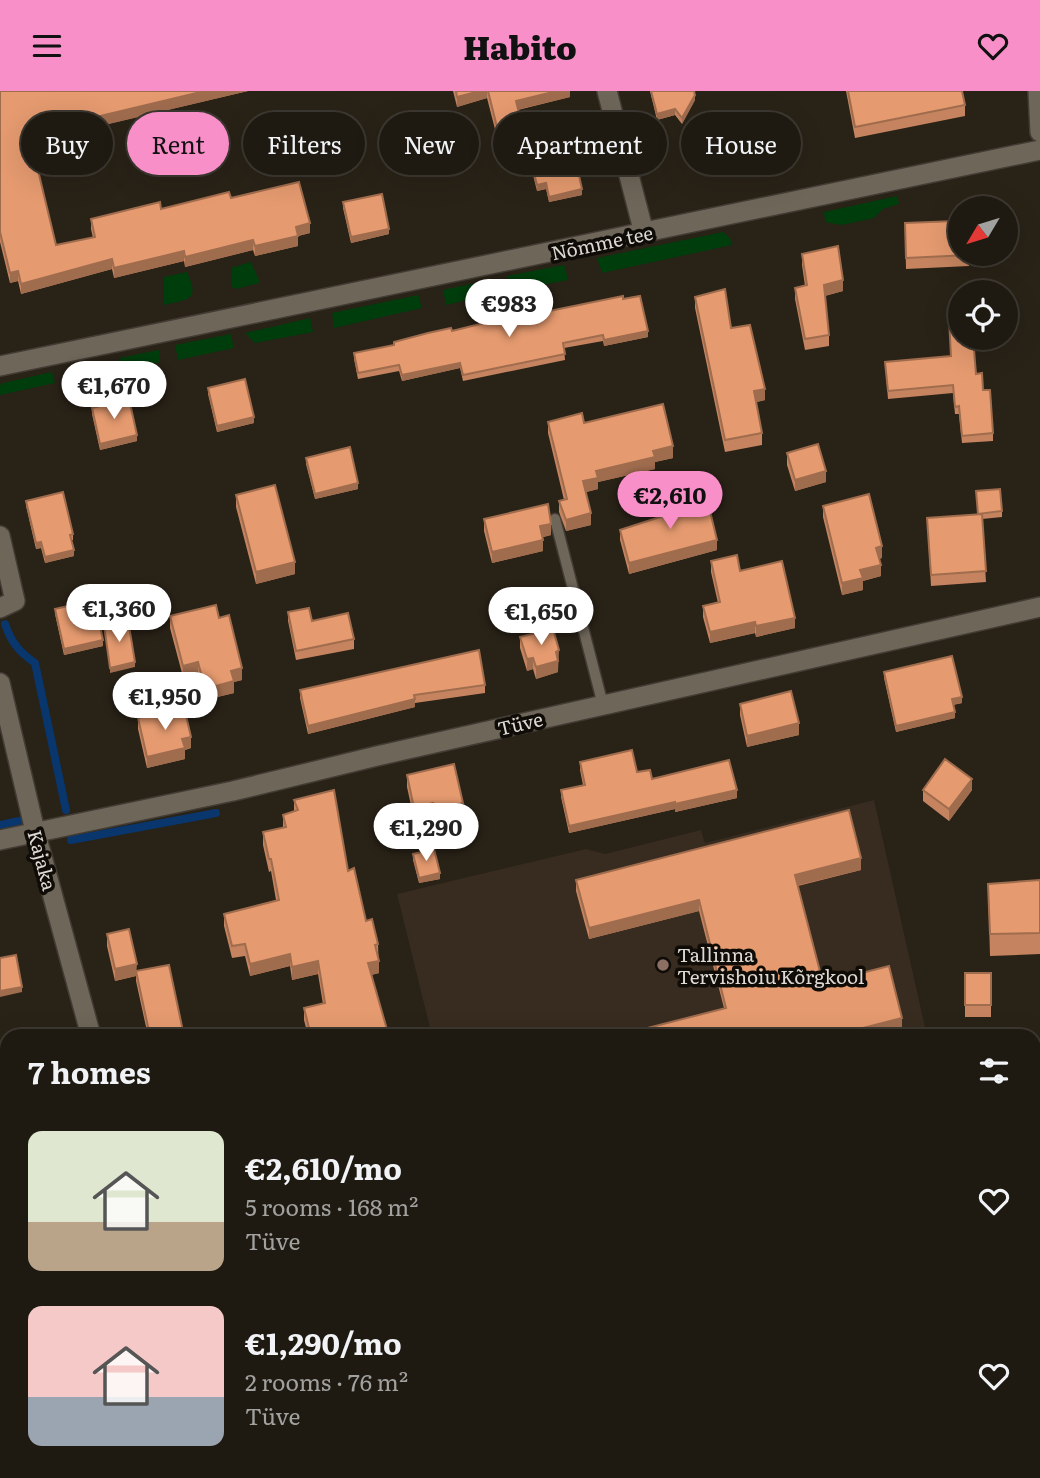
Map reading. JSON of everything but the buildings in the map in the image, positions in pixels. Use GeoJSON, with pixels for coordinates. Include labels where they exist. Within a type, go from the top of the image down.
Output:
{"type":"FeatureCollection","features":[{"type":"Feature","properties":{"kind":"street"},"geometry":{"type":"LineString","coordinates":[[607,91],[644,233]]}},
{"type":"Feature","properties":{"kind":"street"},"geometry":{"type":"LineString","coordinates":[[1038,91],[1040,132]]}},
{"type":"Feature","properties":{"kind":"street","name":"Nõmme tee"},"geometry":{"type":"LineString","coordinates":[[0,366],[1040,150]]}},
{"type":"Feature","properties":{"kind":"street"},"geometry":{"type":"LineString","coordinates":[[0,536],[15,601],[0,608]]}},
{"type":"Feature","properties":{"kind":"street","name":"Tüve"},"geometry":{"type":"LineString","coordinates":[[0,840],[233,791],[1040,607]]}},
{"type":"Feature","properties":{"kind":"street","name":"Kajaka"},"geometry":{"type":"LineString","coordinates":[[0,683],[35,831],[89,1029]]}},
{"type":"Feature","properties":{"kind":"lane"},"geometry":{"type":"LineString","coordinates":[[555,519],[603,705]]}},
{"type":"Feature","properties":{"kind":"shaded area","name":"Tallinna Tervishoiu Kõrgkool"},"geometry":{"type":"Polygon","coordinates":[[[874,800],[925,1029],[430,1029],[397,894],[586,849],[605,854],[701,830],[705,843],[874,800]]]}},
{"type":"Feature","properties":{"kind":"green space"},"geometry":{"type":"Polygon","coordinates":[[[897,196],[899,204],[883,209],[874,218],[842,225],[825,222],[824,212],[897,196]]]}},
{"type":"Feature","properties":{"kind":"green space"},"geometry":{"type":"Polygon","coordinates":[[[723,232],[730,238],[732,245],[602,273],[597,258],[723,232]]]}},
{"type":"Feature","properties":{"kind":"green space"},"geometry":{"type":"Polygon","coordinates":[[[251,262],[259,283],[236,289],[232,287],[231,268],[251,262]]]}},
{"type":"Feature","properties":{"kind":"green space"},"geometry":{"type":"Polygon","coordinates":[[[564,265],[568,280],[510,291],[507,276],[564,265]]]}},
{"type":"Feature","properties":{"kind":"green space"},"geometry":{"type":"Polygon","coordinates":[[[187,272],[193,288],[190,297],[164,305],[164,277],[187,272]]]}},
{"type":"Feature","properties":{"kind":"green space"},"geometry":{"type":"Polygon","coordinates":[[[495,279],[498,293],[446,305],[443,290],[495,279]]]}},
{"type":"Feature","properties":{"kind":"green space"},"geometry":{"type":"Polygon","coordinates":[[[418,295],[422,308],[334,328],[332,313],[418,295]]]}},
{"type":"Feature","properties":{"kind":"green space"},"geometry":{"type":"Polygon","coordinates":[[[310,318],[313,332],[255,343],[245,333],[310,318]]]}},
{"type":"Feature","properties":{"kind":"green space"},"geometry":{"type":"Polygon","coordinates":[[[231,334],[234,348],[178,360],[175,345],[231,334]]]}},
{"type":"Feature","properties":{"kind":"green space"},"geometry":{"type":"Polygon","coordinates":[[[159,350],[160,362],[122,371],[119,358],[159,350]]]}},
{"type":"Feature","properties":{"kind":"green space"},"geometry":{"type":"Polygon","coordinates":[[[103,361],[105,374],[73,381],[70,367],[103,361]]]}},
{"type":"Feature","properties":{"kind":"green space"},"geometry":{"type":"Polygon","coordinates":[[[52,372],[55,383],[0,395],[0,385],[3,383],[52,372]]]}},
{"type":"Feature","properties":{"kind":"waterway"},"geometry":{"type":"LineString","coordinates":[[5,624],[16,646],[35,663],[66,810]]}},
{"type":"Feature","properties":{"kind":"waterway"},"geometry":{"type":"LineString","coordinates":[[71,840],[216,813]]}},
{"type":"Feature","properties":{"kind":"waterway"},"geometry":{"type":"LineString","coordinates":[[0,825],[19,821]]}},
{"type":"Feature","properties":{"kind":"place","name":"Tallinna Tervishoiu Kõrgkool"},"geometry":{"type":"Point","coordinates":[663,965]}}]}
